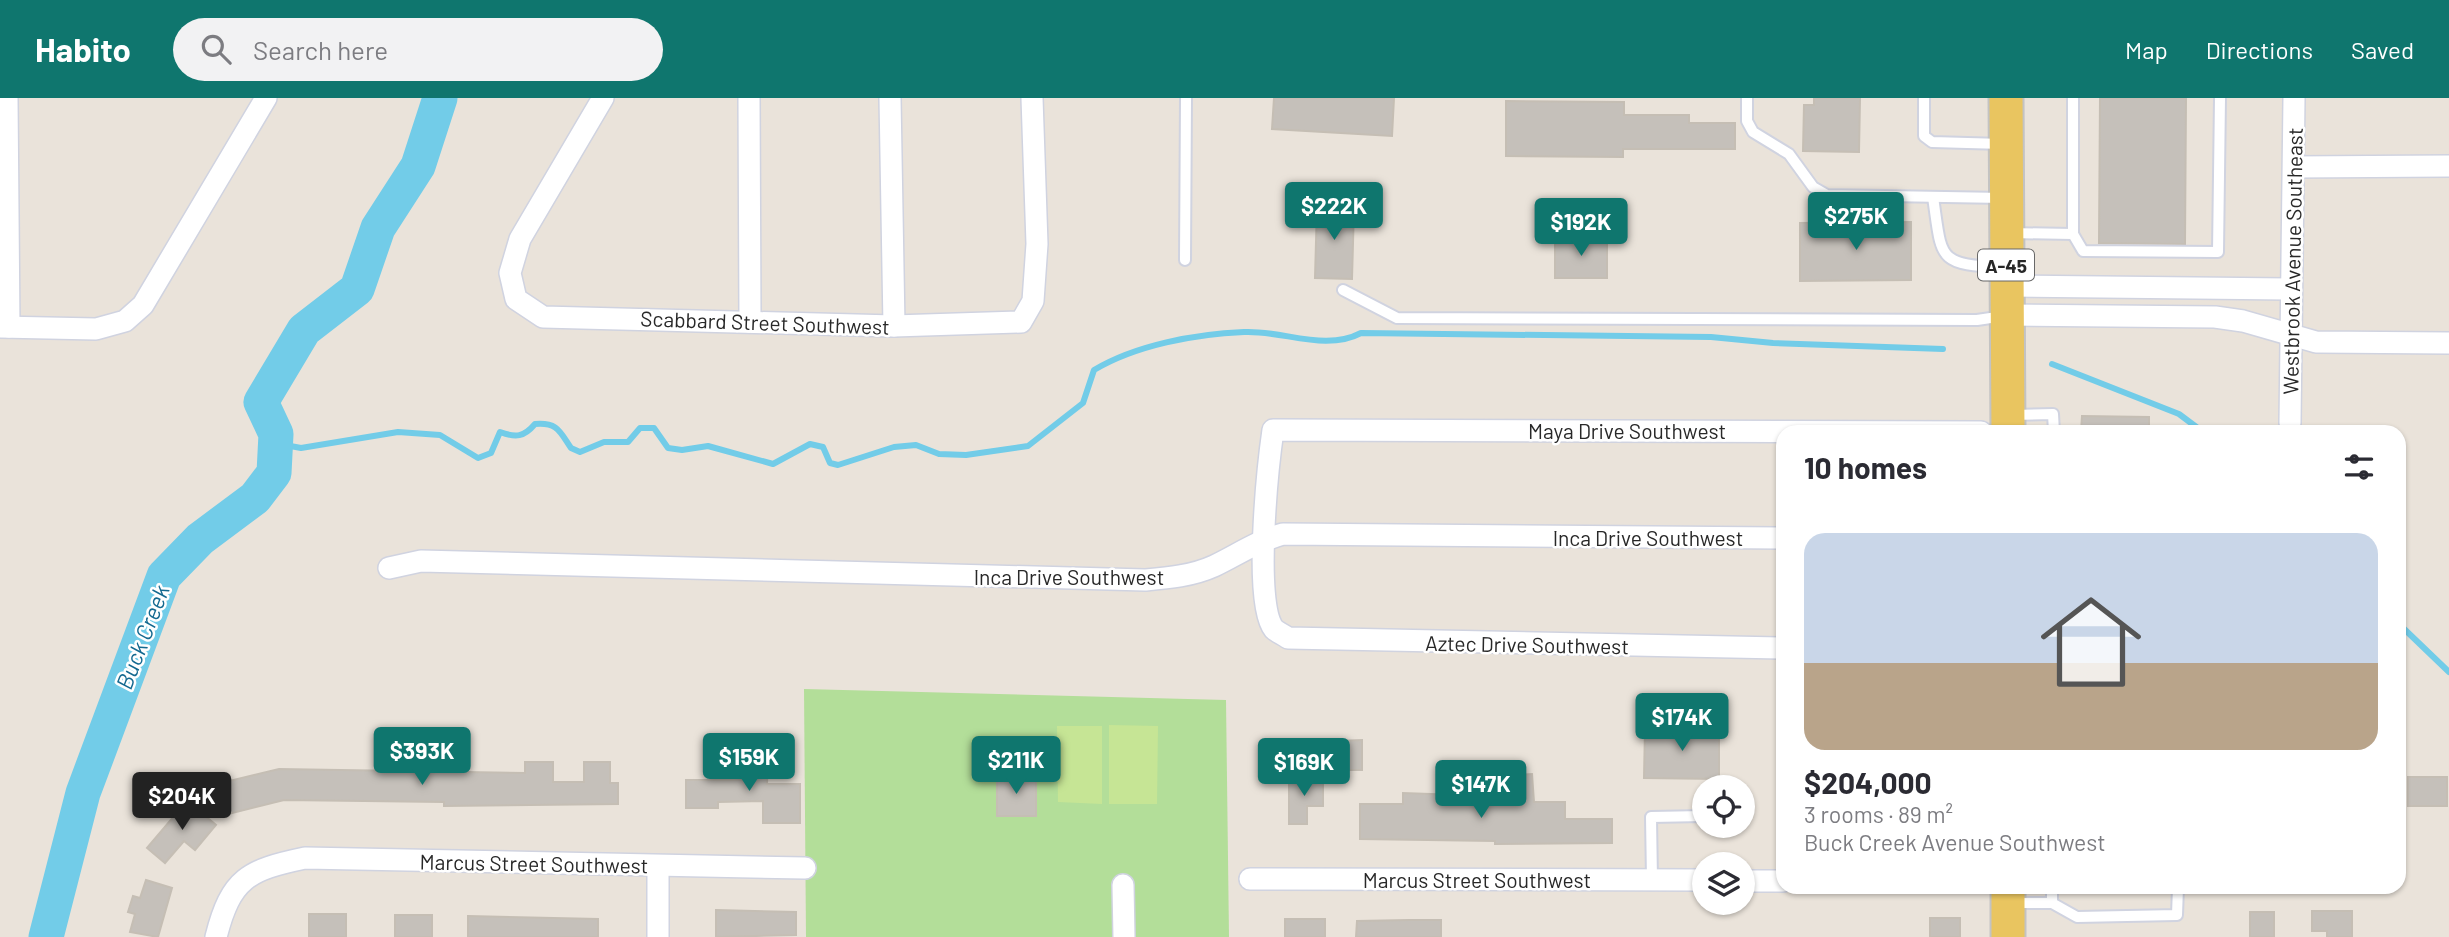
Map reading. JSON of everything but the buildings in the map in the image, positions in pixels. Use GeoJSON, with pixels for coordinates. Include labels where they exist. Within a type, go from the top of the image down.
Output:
{"type":"FeatureCollection","features":[{"type":"Feature","properties":{"kind":"main road","name":"A-45"},"geometry":{"type":"LineString","coordinates":[[1999,425],[2007,289],[2006,98]]}},
{"type":"Feature","properties":{"kind":"main road"},"geometry":{"type":"LineString","coordinates":[[2008,895],[2008,937]]}},
{"type":"Feature","properties":{"kind":"street"},"geometry":{"type":"LineString","coordinates":[[7,98],[5,327],[96,329],[125,321],[143,305],[266,98]]}},
{"type":"Feature","properties":{"kind":"street","name":"Scabbard Street Southwest"},"geometry":{"type":"LineString","coordinates":[[603,98],[520,239],[510,273],[516,299],[543,317],[894,326],[1021,322],[1033,301],[1037,244],[1032,98]]}},
{"type":"Feature","properties":{"kind":"street"},"geometry":{"type":"LineString","coordinates":[[749,98],[750,321]]}},
{"type":"Feature","properties":{"kind":"street"},"geometry":{"type":"LineString","coordinates":[[890,98],[894,326]]}},
{"type":"Feature","properties":{"kind":"street","name":"Westbrook Avenue Southeast"},"geometry":{"type":"LineString","coordinates":[[2290,423],[2294,98]]}},
{"type":"Feature","properties":{"kind":"street"},"geometry":{"type":"LineString","coordinates":[[2294,167],[2449,166]]}},
{"type":"Feature","properties":{"kind":"street"},"geometry":{"type":"LineString","coordinates":[[2007,289],[2291,289]]}},
{"type":"Feature","properties":{"kind":"street"},"geometry":{"type":"LineString","coordinates":[[2007,289],[2231,318],[2316,342],[2449,343]]}},
{"type":"Feature","properties":{"kind":"street","name":"Maya Drive Southwest"},"geometry":{"type":"LineString","coordinates":[[1265,540],[1265,493],[1273,430],[1776,427]]}},
{"type":"Feature","properties":{"kind":"street","name":"Inca Drive Southwest"},"geometry":{"type":"LineString","coordinates":[[389,568],[421,561],[1145,580],[1167,579],[1211,567],[1283,534],[1776,538]]}},
{"type":"Feature","properties":{"kind":"street","name":"Aztec Drive Southwest"},"geometry":{"type":"LineString","coordinates":[[1265,540],[1266,607],[1273,628],[1288,638],[1332,641],[1776,648]]}},
{"type":"Feature","properties":{"kind":"street","name":"Marcus Street Southwest"},"geometry":{"type":"LineString","coordinates":[[216,937],[234,888],[263,867],[305,858],[806,868]]}},
{"type":"Feature","properties":{"kind":"street"},"geometry":{"type":"LineString","coordinates":[[658,866],[658,937]]}},
{"type":"Feature","properties":{"kind":"street","name":"Marcus Street Southwest"},"geometry":{"type":"LineString","coordinates":[[1250,879],[1692,880]]}},
{"type":"Feature","properties":{"kind":"street"},"geometry":{"type":"LineString","coordinates":[[1755,881],[1776,881]]}},
{"type":"Feature","properties":{"kind":"street"},"geometry":{"type":"LineString","coordinates":[[1123,885],[1124,937]]}},
{"type":"Feature","properties":{"kind":"lane"},"geometry":{"type":"LineString","coordinates":[[1185,260],[1186,98]]}},
{"type":"Feature","properties":{"kind":"lane"},"geometry":{"type":"LineString","coordinates":[[1747,98],[1747,121],[1753,132],[1789,154],[1813,187],[1827,195],[2007,198]]}},
{"type":"Feature","properties":{"kind":"lane"},"geometry":{"type":"LineString","coordinates":[[1924,98],[1924,136],[1932,142],[2006,144]]}},
{"type":"Feature","properties":{"kind":"lane"},"geometry":{"type":"LineString","coordinates":[[2073,98],[2073,234],[2083,251],[2218,252],[2220,98]]}},
{"type":"Feature","properties":{"kind":"lane"},"geometry":{"type":"LineString","coordinates":[[1343,290],[1397,318],[1977,320],[2007,289],[1947,257],[1940,248],[1933,197]]}},
{"type":"Feature","properties":{"kind":"lane"},"geometry":{"type":"LineString","coordinates":[[2006,233],[2073,234]]}},
{"type":"Feature","properties":{"kind":"lane"},"geometry":{"type":"LineString","coordinates":[[2007,425],[2053,414],[2054,425]]}},
{"type":"Feature","properties":{"kind":"lane"},"geometry":{"type":"LineString","coordinates":[[1651,880],[1651,817],[1692,816]]}},
{"type":"Feature","properties":{"kind":"lane"},"geometry":{"type":"LineString","coordinates":[[2052,894],[2052,903]]}},
{"type":"Feature","properties":{"kind":"lane"},"geometry":{"type":"LineString","coordinates":[[2008,895],[2052,903],[2077,918],[2177,915],[2178,894]]}},
{"type":"Feature","properties":{"kind":"green space"},"geometry":{"type":"Polygon","coordinates":[[[804,689],[1226,700],[1229,937],[806,937],[804,689]]]}},
{"type":"Feature","properties":{"kind":"green space"},"geometry":{"type":"Polygon","coordinates":[[[1109,725],[1158,726],[1157,804],[1109,804],[1109,725]]]}},
{"type":"Feature","properties":{"kind":"green space"},"geometry":{"type":"Polygon","coordinates":[[[1057,726],[1102,726],[1102,804],[1058,802],[1057,726]]]}},
{"type":"Feature","properties":{"kind":"waterway","name":"Buck Creek"},"geometry":{"type":"LineString","coordinates":[[46,937],[83,793],[164,576],[200,539],[255,498],[274,473],[276,434],[261,402],[304,330],[357,289],[378,228],[418,166],[440,98]]}},
{"type":"Feature","properties":{"kind":"waterway"},"geometry":{"type":"LineString","coordinates":[[276,434],[285,445],[301,448],[398,432],[440,435],[478,458],[491,453],[500,432],[519,435],[535,424],[554,426],[571,448],[580,452],[604,442],[628,442],[640,428],[654,428],[668,448],[682,450],[708,446],[773,464],[810,444],[823,447],[830,463],[838,465],[894,447],[916,445],[939,454],[966,455],[1028,446],[1083,403],[1094,370],[1110,361],[1166,342],[1225,333],[1259,332],[1318,341],[1333,341],[1361,333],[1711,337],[1773,343],[1943,349]]}},
{"type":"Feature","properties":{"kind":"waterway"},"geometry":{"type":"LineString","coordinates":[[2052,364],[2179,414],[2194,425]]}},
{"type":"Feature","properties":{"kind":"waterway"},"geometry":{"type":"LineString","coordinates":[[2406,631],[2449,672]]}}]}
